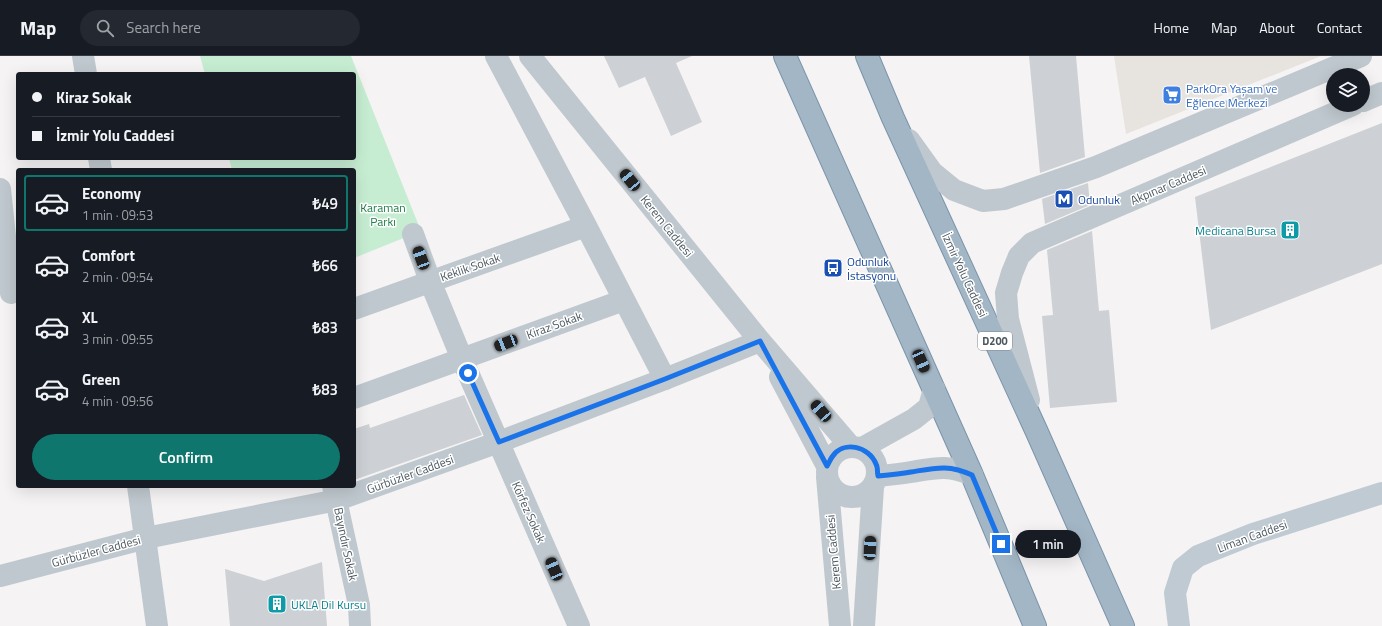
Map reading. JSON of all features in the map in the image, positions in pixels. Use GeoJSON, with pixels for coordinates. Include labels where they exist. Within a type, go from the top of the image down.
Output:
{"type":"FeatureCollection","features":[{"type":"Feature","properties":{"kind":"highway"},"geometry":{"type":"LineString","coordinates":[[785,56],[972,475],[1035,626]]}},
{"type":"Feature","properties":{"kind":"highway","name":"İzmir Yolu Caddesi"},"geometry":{"type":"LineString","coordinates":[[867,56],[893,118],[1036,430],[1123,626]]}},
{"type":"Feature","properties":{"kind":"main road","name":"Liman Caddesi"},"geometry":{"type":"LineString","coordinates":[[1179,626],[1175,592],[1183,568],[1198,556],[1253,534],[1382,493]]}},
{"type":"Feature","properties":{"kind":"street"},"geometry":{"type":"LineString","coordinates":[[83,56],[86,72]]}},
{"type":"Feature","properties":{"kind":"street"},"geometry":{"type":"LineString","coordinates":[[496,56],[665,379]]}},
{"type":"Feature","properties":{"kind":"street","name":"Kerem Caddesi"},"geometry":{"type":"LineString","coordinates":[[530,56],[760,341],[856,448],[871,455],[877,465],[864,626]]}},
{"type":"Feature","properties":{"kind":"street"},"geometry":{"type":"LineString","coordinates":[[893,118],[932,172],[954,190],[983,201],[1004,199],[1096,167],[1361,56]]}},
{"type":"Feature","properties":{"kind":"street"},"geometry":{"type":"LineString","coordinates":[[1370,98],[1382,93]]}},
{"type":"Feature","properties":{"kind":"street","name":"Akpınar Caddesi"},"geometry":{"type":"LineString","coordinates":[[1036,430],[1008,319],[1006,293],[1019,256],[1032,243],[1338,112]]}},
{"type":"Feature","properties":{"kind":"street"},"geometry":{"type":"LineString","coordinates":[[0,189],[10,293]]}},
{"type":"Feature","properties":{"kind":"street","name":"Keklik Sokak"},"geometry":{"type":"LineString","coordinates":[[356,308],[586,226]]}},
{"type":"Feature","properties":{"kind":"street"},"geometry":{"type":"LineString","coordinates":[[413,234],[430,281],[462,359],[499,442]]}},
{"type":"Feature","properties":{"kind":"street","name":"Kiraz Sokak"},"geometry":{"type":"LineString","coordinates":[[356,397],[624,300]]}},
{"type":"Feature","properties":{"kind":"street","name":"Kerem Caddesi"},"geometry":{"type":"LineString","coordinates":[[760,341],[827,472],[830,486],[837,493],[847,497],[856,498],[866,494],[875,482]]}},
{"type":"Feature","properties":{"kind":"street","name":"Gürbüzler Caddesi"},"geometry":{"type":"LineString","coordinates":[[356,486],[499,442],[760,341]]}},
{"type":"Feature","properties":{"kind":"street"},"geometry":{"type":"LineString","coordinates":[[827,472],[832,456],[841,449],[856,448],[914,419],[929,407],[934,389]]}},
{"type":"Feature","properties":{"kind":"street","name":"Körfez Sokak"},"geometry":{"type":"LineString","coordinates":[[499,442],[579,626]]}},
{"type":"Feature","properties":{"kind":"street"},"geometry":{"type":"LineString","coordinates":[[875,482],[935,467],[959,469],[972,475]]}},
{"type":"Feature","properties":{"kind":"street","name":"Kerem Caddesi"},"geometry":{"type":"LineString","coordinates":[[827,472],[840,626]]}},
{"type":"Feature","properties":{"kind":"street"},"geometry":{"type":"LineString","coordinates":[[138,488],[157,626]]}},
{"type":"Feature","properties":{"kind":"street","name":"Gürbüzler Caddesi"},"geometry":{"type":"LineString","coordinates":[[0,576],[146,538],[351,488]]}},
{"type":"Feature","properties":{"kind":"street","name":"Bayındır Sokak"},"geometry":{"type":"LineString","coordinates":[[335,493],[359,605],[360,626]]}},
{"type":"Feature","properties":{"kind":"shaded area","name":"ParkOra Yaşam ve Eğlence Merkezi"},"geometry":{"type":"Polygon","coordinates":[[[1114,56],[1321,56],[1126,134],[1114,56]]]}},
{"type":"Feature","properties":{"kind":"green space","name":"Karaman Parkı"},"geometry":{"type":"Polygon","coordinates":[[[200,56],[351,56],[421,231],[356,257],[356,168],[232,168],[230,160],[356,160],[356,72],[204,72],[200,56]]]}},
{"type":"Feature","properties":{"kind":"building"},"geometry":{"type":"Polygon","coordinates":[[[604,56],[692,56],[676,63],[702,122],[671,136],[645,77],[619,88],[604,56]]]}},
{"type":"Feature","properties":{"kind":"building"},"geometry":{"type":"Polygon","coordinates":[[[1029,56],[1076,56],[1085,157],[1040,173],[1029,56]]]}},
{"type":"Feature","properties":{"kind":"building","name":"Medicana Bursa"},"geometry":{"type":"Polygon","coordinates":[[[1382,123],[1382,264],[1211,330],[1195,197],[1382,123]]]}},
{"type":"Feature","properties":{"kind":"building"},"geometry":{"type":"Polygon","coordinates":[[[1088,183],[1090,205],[1045,224],[1042,199],[1088,183]]]}},
{"type":"Feature","properties":{"kind":"building"},"geometry":{"type":"Polygon","coordinates":[[[1092,231],[1099,311],[1109,310],[1117,402],[1050,408],[1042,316],[1053,315],[1047,250],[1092,231]]]}},
{"type":"Feature","properties":{"kind":"building"},"geometry":{"type":"Polygon","coordinates":[[[464,395],[482,435],[356,479],[356,428],[369,424],[370,428],[464,395]]]}},
{"type":"Feature","properties":{"kind":"building","name":"UKLA Dil Kursu"},"geometry":{"type":"Polygon","coordinates":[[[322,562],[327,626],[230,626],[225,569],[264,581],[322,562]]]}},
{"type":"Feature","properties":{"kind":"place","name":"ParkOra Yaşam ve Eğlence Merkezi"},"geometry":{"type":"Point","coordinates":[1172,95]}},
{"type":"Feature","properties":{"kind":"place","name":"Odunluk"},"geometry":{"type":"Point","coordinates":[1064,199]}},
{"type":"Feature","properties":{"kind":"place","name":"Medicana Bursa"},"geometry":{"type":"Point","coordinates":[1290,230]}},
{"type":"Feature","properties":{"kind":"place","name":"Odunluk İstasyonu"},"geometry":{"type":"Point","coordinates":[833,268]}},
{"type":"Feature","properties":{"kind":"place","name":"UKLA Dil Kursu"},"geometry":{"type":"Point","coordinates":[277,604]}},
{"type":"Feature","properties":{"kind":"route"},"geometry":{"type":"LineString","coordinates":[[468,373],[499,442],[760,341],[827,466],[832,456],[841,449],[851,447],[862,448],[871,455],[877,465],[878,476],[910,473],[935,467],[959,469],[972,475],[1001,544]]}}]}
